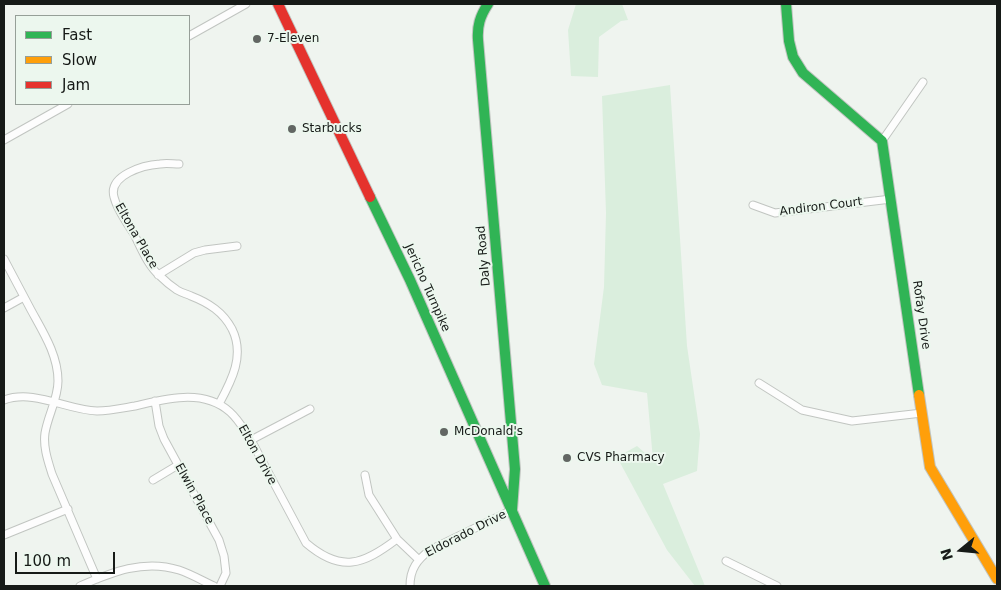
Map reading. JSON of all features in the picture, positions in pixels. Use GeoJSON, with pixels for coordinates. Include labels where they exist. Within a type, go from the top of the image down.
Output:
{"type":"FeatureCollection","features":[{"type":"Feature","properties":{"kind":"street"},"geometry":{"type":"LineString","coordinates":[[190,35],[246,4]]}},
{"type":"Feature","properties":{"kind":"street","name":"Jericho Turnpike"},"geometry":{"type":"LineString","coordinates":[[278,4],[410,280],[546,586]]}},
{"type":"Feature","properties":{"kind":"street","name":"Daly Road"},"geometry":{"type":"LineString","coordinates":[[488,4],[477,25],[478,47],[514,447],[515,469],[512,510]]}},
{"type":"Feature","properties":{"kind":"street"},"geometry":{"type":"LineString","coordinates":[[786,4],[789,41],[793,57],[803,74],[882,141],[923,82]]}},
{"type":"Feature","properties":{"kind":"street"},"geometry":{"type":"LineString","coordinates":[[4,140],[66,105]]}},
{"type":"Feature","properties":{"kind":"street","name":"Rofay Drive"},"geometry":{"type":"LineString","coordinates":[[882,141],[930,467],[997,579]]}},
{"type":"Feature","properties":{"kind":"street","name":"Eltona Place"},"geometry":{"type":"LineString","coordinates":[[179,164],[159,164],[140,167],[119,178],[114,188],[114,196],[118,208],[158,275],[178,291],[214,307],[226,318],[233,331],[237,344],[238,358],[228,388],[219,404]]}},
{"type":"Feature","properties":{"kind":"street","name":"Andiron Court"},"geometry":{"type":"LineString","coordinates":[[752,205],[775,213],[891,199]]}},
{"type":"Feature","properties":{"kind":"street"},"geometry":{"type":"LineString","coordinates":[[158,275],[194,253],[238,246]]}},
{"type":"Feature","properties":{"kind":"street"},"geometry":{"type":"LineString","coordinates":[[4,259],[50,346],[56,366],[57,392],[45,433],[47,458],[97,579]]}},
{"type":"Feature","properties":{"kind":"street"},"geometry":{"type":"LineString","coordinates":[[4,308],[24,297]]}},
{"type":"Feature","properties":{"kind":"street"},"geometry":{"type":"LineString","coordinates":[[759,383],[802,410],[852,421],[922,413]]}},
{"type":"Feature","properties":{"kind":"street","name":"Elton Drive"},"geometry":{"type":"LineString","coordinates":[[4,400],[35,398],[78,409],[98,411],[184,397],[202,398],[219,404],[231,412],[251,440],[301,535],[306,543],[317,552],[331,560],[359,561],[371,557],[397,539]]}},
{"type":"Feature","properties":{"kind":"street","name":"Elwin Place"},"geometry":{"type":"LineString","coordinates":[[155,401],[159,426],[164,439],[219,540],[224,556],[226,573],[220,586]]}},
{"type":"Feature","properties":{"kind":"street"},"geometry":{"type":"LineString","coordinates":[[251,440],[310,409]]}},
{"type":"Feature","properties":{"kind":"street"},"geometry":{"type":"LineString","coordinates":[[153,480],[178,465]]}},
{"type":"Feature","properties":{"kind":"street"},"geometry":{"type":"LineString","coordinates":[[366,475],[369,495],[397,539],[418,559]]}},
{"type":"Feature","properties":{"kind":"street"},"geometry":{"type":"LineString","coordinates":[[4,535],[68,509]]}},
{"type":"Feature","properties":{"kind":"street","name":"Eldorado Drive"},"geometry":{"type":"LineString","coordinates":[[410,586],[413,568],[418,559],[430,550],[512,510]]}},
{"type":"Feature","properties":{"kind":"street"},"geometry":{"type":"LineString","coordinates":[[726,561],[777,586]]}},
{"type":"Feature","properties":{"kind":"street"},"geometry":{"type":"LineString","coordinates":[[80,586],[119,570],[141,567],[178,570],[214,586]]}},
{"type":"Feature","properties":{"kind":"green space"},"geometry":{"type":"Polygon","coordinates":[[[576,4],[622,4],[628,20],[621,21],[599,37],[598,77],[571,76],[568,30],[576,4]]]}},
{"type":"Feature","properties":{"kind":"green space"},"geometry":{"type":"Polygon","coordinates":[[[670,85],[687,346],[700,434],[697,471],[663,484],[705,586],[695,586],[667,550],[617,457],[637,446],[653,460],[647,393],[602,385],[594,364],[604,287],[606,213],[602,96],[670,85]]]}},
{"type":"Feature","properties":{"kind":"traffic: fast"},"geometry":{"type":"LineString","coordinates":[[488,4],[480,21],[478,40],[515,469],[512,510]]}},
{"type":"Feature","properties":{"kind":"traffic: fast"},"geometry":{"type":"LineString","coordinates":[[786,4],[789,41],[793,57],[803,73],[882,141],[919,395]]}},
{"type":"Feature","properties":{"kind":"traffic: fast"},"geometry":{"type":"LineString","coordinates":[[370,197],[410,280],[545,586]]}},
{"type":"Feature","properties":{"kind":"traffic: slow"},"geometry":{"type":"LineString","coordinates":[[919,395],[930,467],[997,579]]}},
{"type":"Feature","properties":{"kind":"traffic: jam"},"geometry":{"type":"LineString","coordinates":[[278,4],[370,197]]}},
{"type":"Feature","properties":{"kind":"place","name":"7-Eleven"},"geometry":{"type":"Point","coordinates":[257,39]}},
{"type":"Feature","properties":{"kind":"place","name":"Starbucks"},"geometry":{"type":"Point","coordinates":[292,129]}},
{"type":"Feature","properties":{"kind":"place","name":"McDonald's"},"geometry":{"type":"Point","coordinates":[444,432]}},
{"type":"Feature","properties":{"kind":"place","name":"CVS Pharmacy"},"geometry":{"type":"Point","coordinates":[567,458]}}]}
